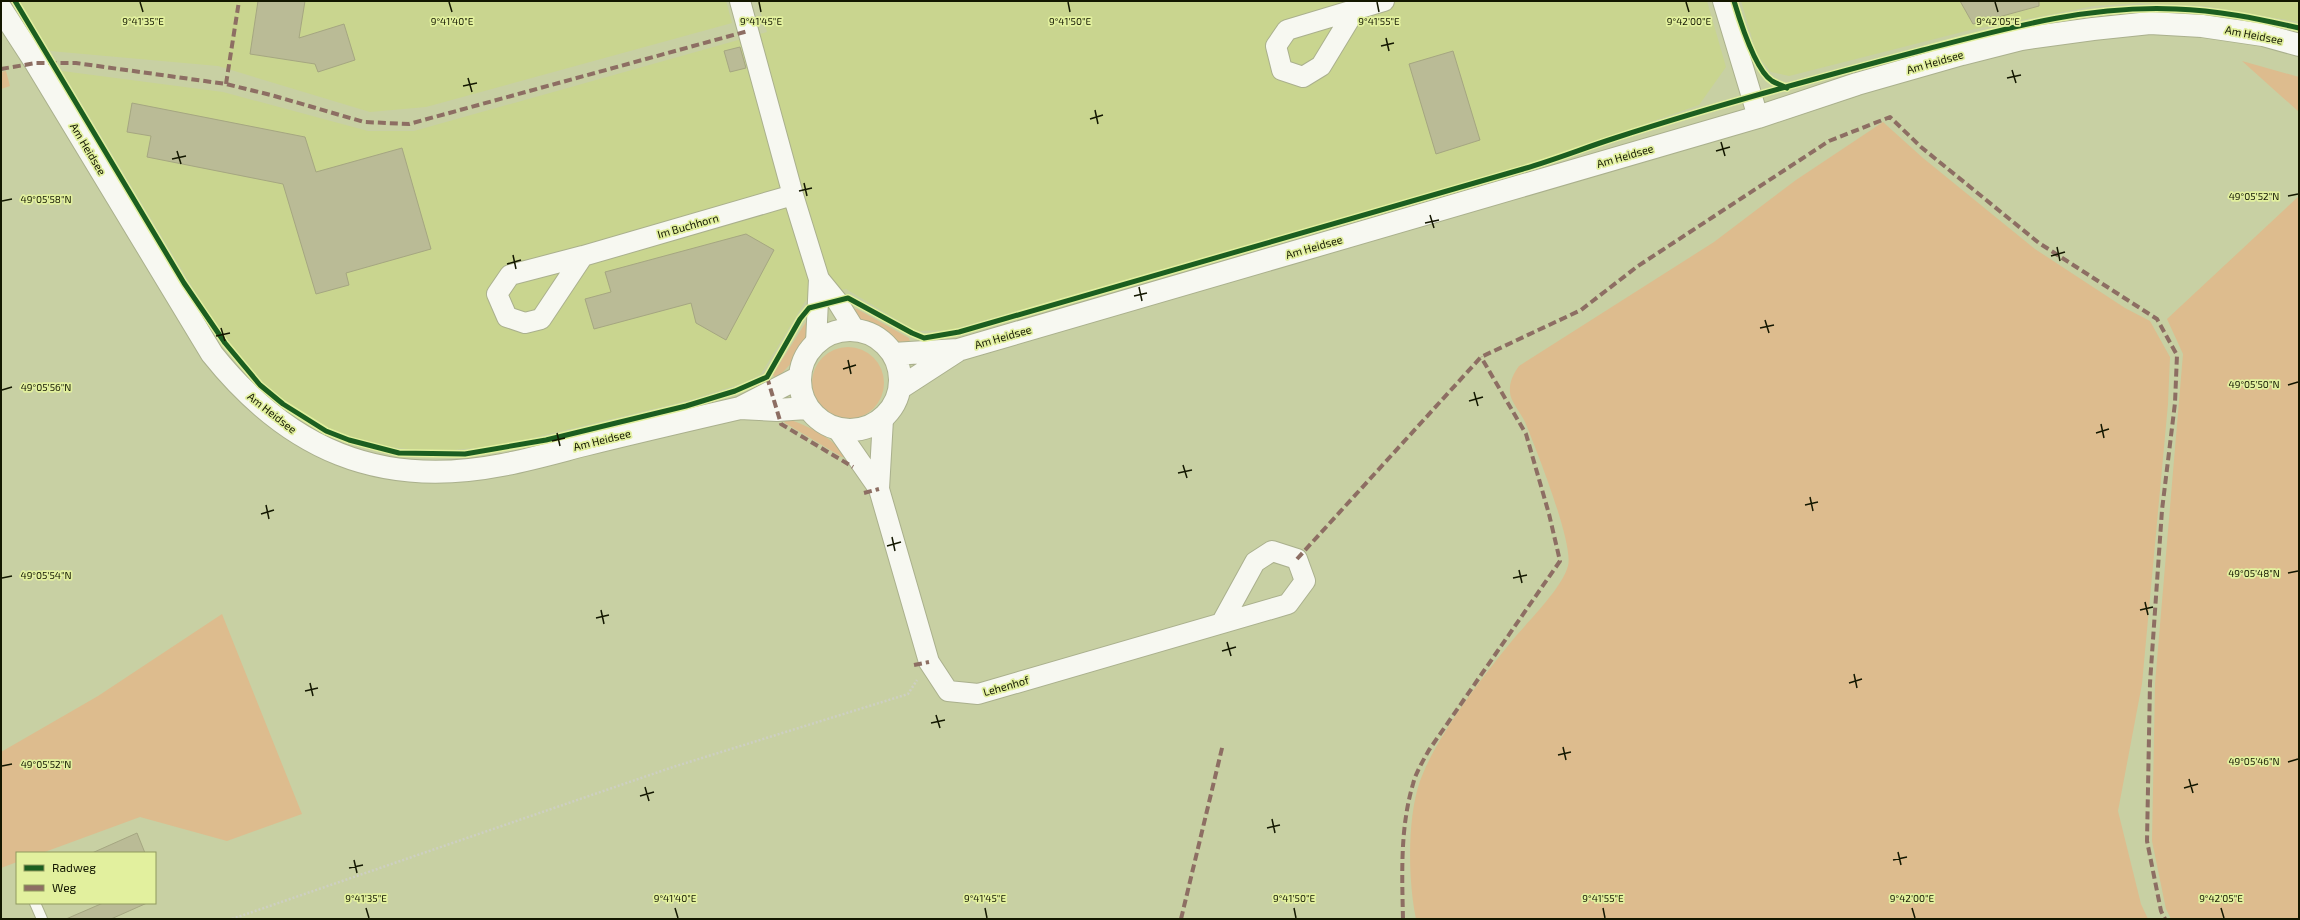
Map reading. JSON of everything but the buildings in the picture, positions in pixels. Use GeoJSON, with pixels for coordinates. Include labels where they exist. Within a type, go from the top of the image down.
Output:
{"type":"FeatureCollection","features":[{"type":"Feature","properties":{"kind":"main road","name":"Am Heidsee"},"geometry":{"type":"LineString","coordinates":[[1,9],[36,63],[212,354],[234,382],[257,404],[310,442],[360,462],[401,470],[449,471],[501,465],[740,408],[800,377]]}},
{"type":"Feature","properties":{"kind":"main road","name":"Am Heidsee"},"geometry":{"type":"LineString","coordinates":[[893,354],[958,350],[1758,117],[1857,84],[2021,38],[2150,24],[2202,26],[2263,36],[2299,45]]}},
{"type":"Feature","properties":{"kind":"main road"},"geometry":{"type":"LineString","coordinates":[[855,330],[870,334],[883,342],[893,354],[899,369],[900,388],[894,405],[883,419],[862,430],[838,430],[821,422],[807,408],[800,389],[802,364],[816,343],[838,332],[855,330]]}},
{"type":"Feature","properties":{"kind":"main road","name":"Am Heidsee"},"geometry":{"type":"LineString","coordinates":[[900,388],[958,350]]}},
{"type":"Feature","properties":{"kind":"main road","name":"Am Heidsee"},"geometry":{"type":"LineString","coordinates":[[740,408],[777,410],[807,408]]}},
{"type":"Feature","properties":{"kind":"street"},"geometry":{"type":"LineString","coordinates":[[740,1],[793,195],[819,279],[816,343]]}},
{"type":"Feature","properties":{"kind":"street"},"geometry":{"type":"LineString","coordinates":[[1355,10],[1384,1]]}},
{"type":"Feature","properties":{"kind":"street"},"geometry":{"type":"LineString","coordinates":[[1723,1],[1758,117]]}},
{"type":"Feature","properties":{"kind":"street","name":"Im Buchhorn"},"geometry":{"type":"LineString","coordinates":[[583,256],[793,195]]}},
{"type":"Feature","properties":{"kind":"street"},"geometry":{"type":"LineString","coordinates":[[819,279],[837,301],[855,330]]}},
{"type":"Feature","properties":{"kind":"street","name":"Lehenhof"},"geometry":{"type":"LineString","coordinates":[[879,489],[883,419]]}},
{"type":"Feature","properties":{"kind":"street","name":"Lehenhof"},"geometry":{"type":"LineString","coordinates":[[838,430],[879,489],[929,662],[948,691],[978,694],[1222,622]]}},
{"type":"Feature","properties":{"kind":"lane"},"geometry":{"type":"LineString","coordinates":[[35,904],[42,919]]}},
{"type":"Feature","properties":{"kind":"path"},"geometry":{"type":"LineString","coordinates":[[232,919],[673,767],[908,694],[918,678]]}},
{"type":"Feature","properties":{"kind":"shaded area"},"geometry":{"type":"Polygon","coordinates":[[[19,1],[726,1],[732,23],[426,107],[370,112],[218,66],[50,51],[19,1]]]}},
{"type":"Feature","properties":{"kind":"shaded area"},"geometry":{"type":"Polygon","coordinates":[[[757,1],[1707,1],[1726,67],[1699,105],[1533,163],[950,330],[916,331],[846,289],[806,300],[761,374],[746,382],[690,400],[503,445],[434,452],[374,445],[324,427],[296,410],[270,390],[241,358],[214,323],[62,71],[223,92],[368,131],[414,131],[767,32],[757,1]]]}},
{"type":"Feature","properties":{"kind":"shaded area"},"geometry":{"type":"Polygon","coordinates":[[[1741,1],[2299,1],[2299,22],[2206,6],[2140,3],[2094,6],[1970,30],[1789,76],[1771,72],[1757,55],[1741,1]]]}},
{"type":"Feature","properties":{"kind":"shaded area"},"geometry":{"type":"Polygon","coordinates":[[[2242,61],[2299,77],[2299,112],[2242,61]]]}},
{"type":"Feature","properties":{"kind":"shaded area"},"geometry":{"type":"Polygon","coordinates":[[[6,71],[10,86],[1,89],[1,72],[6,71]]]}},
{"type":"Feature","properties":{"kind":"shaded area"},"geometry":{"type":"Polygon","coordinates":[[[1883,122],[1923,158],[2035,249],[2125,308],[2150,321],[2170,357],[2168,404],[2142,684],[2118,811],[2141,904],[2148,919],[1416,919],[1411,887],[1411,831],[1416,796],[1427,764],[1460,709],[1499,657],[1543,606],[1558,585],[1568,566],[1568,554],[1560,517],[1525,422],[1510,396],[1510,385],[1515,372],[1519,366],[1714,242],[1796,180],[1883,122]]]}},
{"type":"Feature","properties":{"kind":"shaded area"},"geometry":{"type":"Polygon","coordinates":[[[2299,196],[2299,919],[2171,919],[2166,909],[2152,841],[2155,684],[2183,354],[2167,319],[2299,196]]]}},
{"type":"Feature","properties":{"kind":"shaded area"},"geometry":{"type":"Polygon","coordinates":[[[848,308],[857,309],[909,338],[911,345],[885,336],[862,321],[848,308]]]}},
{"type":"Feature","properties":{"kind":"shaded area"},"geometry":{"type":"Polygon","coordinates":[[[811,314],[807,334],[800,351],[775,380],[773,374],[811,314]]]}},
{"type":"Feature","properties":{"kind":"shaded area"},"geometry":{"type":"Polygon","coordinates":[[[848,347],[862,350],[874,357],[881,369],[884,383],[881,397],[874,409],[862,416],[848,419],[834,416],[822,409],[815,397],[812,383],[815,369],[822,357],[834,350],[848,347]]]}},
{"type":"Feature","properties":{"kind":"shaded area"},"geometry":{"type":"Polygon","coordinates":[[[783,418],[818,432],[840,449],[846,456],[842,457],[785,423],[783,418]]]}},
{"type":"Feature","properties":{"kind":"shaded area"},"geometry":{"type":"Polygon","coordinates":[[[222,614],[302,814],[227,841],[140,817],[45,852],[16,852],[16,862],[1,868],[1,752],[98,696],[222,614]]]}},
{"type":"Feature","properties":{"kind":"marked path"},"geometry":{"type":"LineString","coordinates":[[226,84],[239,1]]}},
{"type":"Feature","properties":{"kind":"marked path"},"geometry":{"type":"LineString","coordinates":[[1,69],[36,63],[76,63],[226,84],[271,95],[364,122],[409,124],[748,31]]}},
{"type":"Feature","properties":{"kind":"marked path"},"geometry":{"type":"LineString","coordinates":[[1297,559],[1481,357],[1581,310],[1638,266],[1829,141],[1890,117],[1921,147],[2039,243],[2157,319],[2177,355],[2175,403],[2162,510],[2150,683],[2147,841],[2161,911],[2165,919]]}},
{"type":"Feature","properties":{"kind":"marked path"},"geometry":{"type":"LineString","coordinates":[[1403,919],[1402,868],[1404,834],[1414,780],[1429,750],[1560,561],[1549,514],[1526,434],[1481,357]]}},
{"type":"Feature","properties":{"kind":"marked path"},"geometry":{"type":"LineString","coordinates":[[767,377],[781,424],[853,467]]}},
{"type":"Feature","properties":{"kind":"marked path"},"geometry":{"type":"LineString","coordinates":[[864,493],[879,489]]}},
{"type":"Feature","properties":{"kind":"marked path"},"geometry":{"type":"LineString","coordinates":[[914,665],[929,662]]}},
{"type":"Feature","properties":{"kind":"marked path"},"geometry":{"type":"LineString","coordinates":[[1181,919],[1223,744]]}},
{"type":"Feature","properties":{"kind":"cycle path"},"geometry":{"type":"LineString","coordinates":[[15,1],[184,283],[225,343],[260,385],[283,404],[326,431],[349,440],[399,453],[465,454],[546,440],[686,406],[735,391],[767,377],[800,319],[809,308],[848,298],[924,338],[959,332],[1523,169],[1615,138],[1730,103],[1884,60],[2017,26],[2080,14],[2144,9],[2176,9],[2222,13],[2299,28]]}},
{"type":"Feature","properties":{"kind":"cycle path"},"geometry":{"type":"LineString","coordinates":[[1734,1],[1749,44],[1760,67],[1772,81],[1787,88]]}}]}
